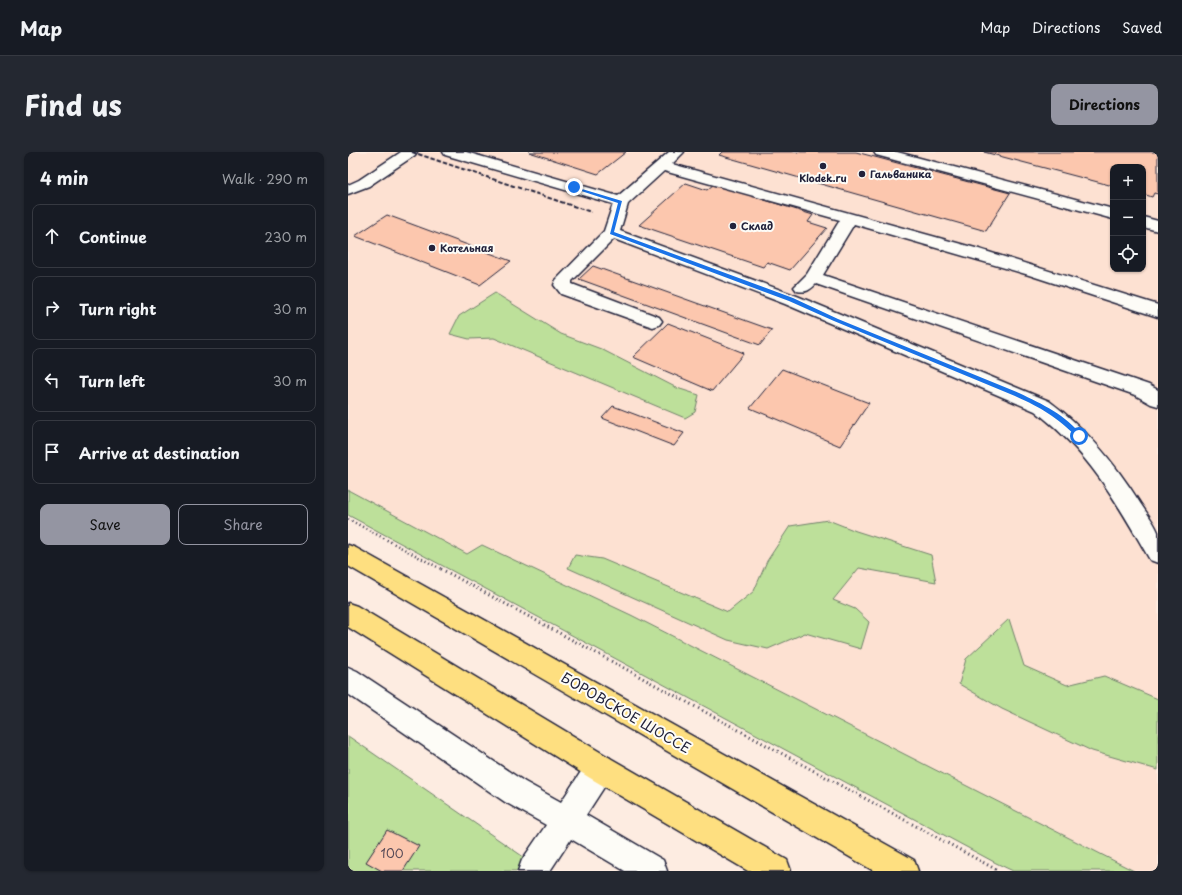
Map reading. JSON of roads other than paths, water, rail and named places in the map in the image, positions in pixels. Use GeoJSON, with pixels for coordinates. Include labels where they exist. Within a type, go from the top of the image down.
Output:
{"type":"FeatureCollection","features":[{"type":"Feature","properties":{"kind":"main road","name":"БОРОВСКОЕ ШОССЕ"},"geometry":{"type":"LineString","coordinates":[[348,555],[903,871]]}},
{"type":"Feature","properties":{"kind":"main road"},"geometry":{"type":"LineString","coordinates":[[348,614],[600,768],[776,871]]}},
{"type":"Feature","properties":{"kind":"lane"},"geometry":{"type":"LineString","coordinates":[[348,190],[364,183],[410,152]]}},
{"type":"Feature","properties":{"kind":"lane"},"geometry":{"type":"LineString","coordinates":[[450,152],[574,187],[621,202]]}},
{"type":"Feature","properties":{"kind":"lane"},"geometry":{"type":"LineString","coordinates":[[653,321],[567,290],[564,285],[564,280],[611,233],[621,202],[677,152]]}},
{"type":"Feature","properties":{"kind":"lane"},"geometry":{"type":"LineString","coordinates":[[881,152],[1110,213]]}},
{"type":"Feature","properties":{"kind":"lane"},"geometry":{"type":"LineString","coordinates":[[663,166],[849,219],[886,228],[1101,292],[1158,311]]}},
{"type":"Feature","properties":{"kind":"lane"},"geometry":{"type":"LineString","coordinates":[[791,300],[813,277],[849,219]]}},
{"type":"Feature","properties":{"kind":"lane"},"geometry":{"type":"LineString","coordinates":[[1146,223],[1158,226]]}},
{"type":"Feature","properties":{"kind":"lane"},"geometry":{"type":"LineString","coordinates":[[611,233],[791,300],[1042,406],[1061,418],[1079,436],[1126,497],[1158,553]]}},
{"type":"Feature","properties":{"kind":"lane"},"geometry":{"type":"LineString","coordinates":[[813,277],[1142,390],[1158,399]]}},
{"type":"Feature","properties":{"kind":"lane"},"geometry":{"type":"LineString","coordinates":[[1126,497],[1158,525]]}},
{"type":"Feature","properties":{"kind":"lane"},"geometry":{"type":"LineString","coordinates":[[348,679],[516,792],[608,843],[652,871]]}},
{"type":"Feature","properties":{"kind":"lane"},"geometry":{"type":"LineString","coordinates":[[533,871],[600,768]]}},
{"type":"Feature","properties":{"kind":"railway"},"geometry":{"type":"LineString","coordinates":[[412,152],[591,212]]}},
{"type":"Feature","properties":{"kind":"place","name":"Klodek.ru"},"geometry":{"type":"Point","coordinates":[823,166]}},
{"type":"Feature","properties":{"kind":"place","name":"Гальваника"},"geometry":{"type":"Point","coordinates":[862,174]}},
{"type":"Feature","properties":{"kind":"place","name":"Склад"},"geometry":{"type":"Point","coordinates":[733,226]}},
{"type":"Feature","properties":{"kind":"place","name":"Котельная"},"geometry":{"type":"Point","coordinates":[432,248]}}]}
